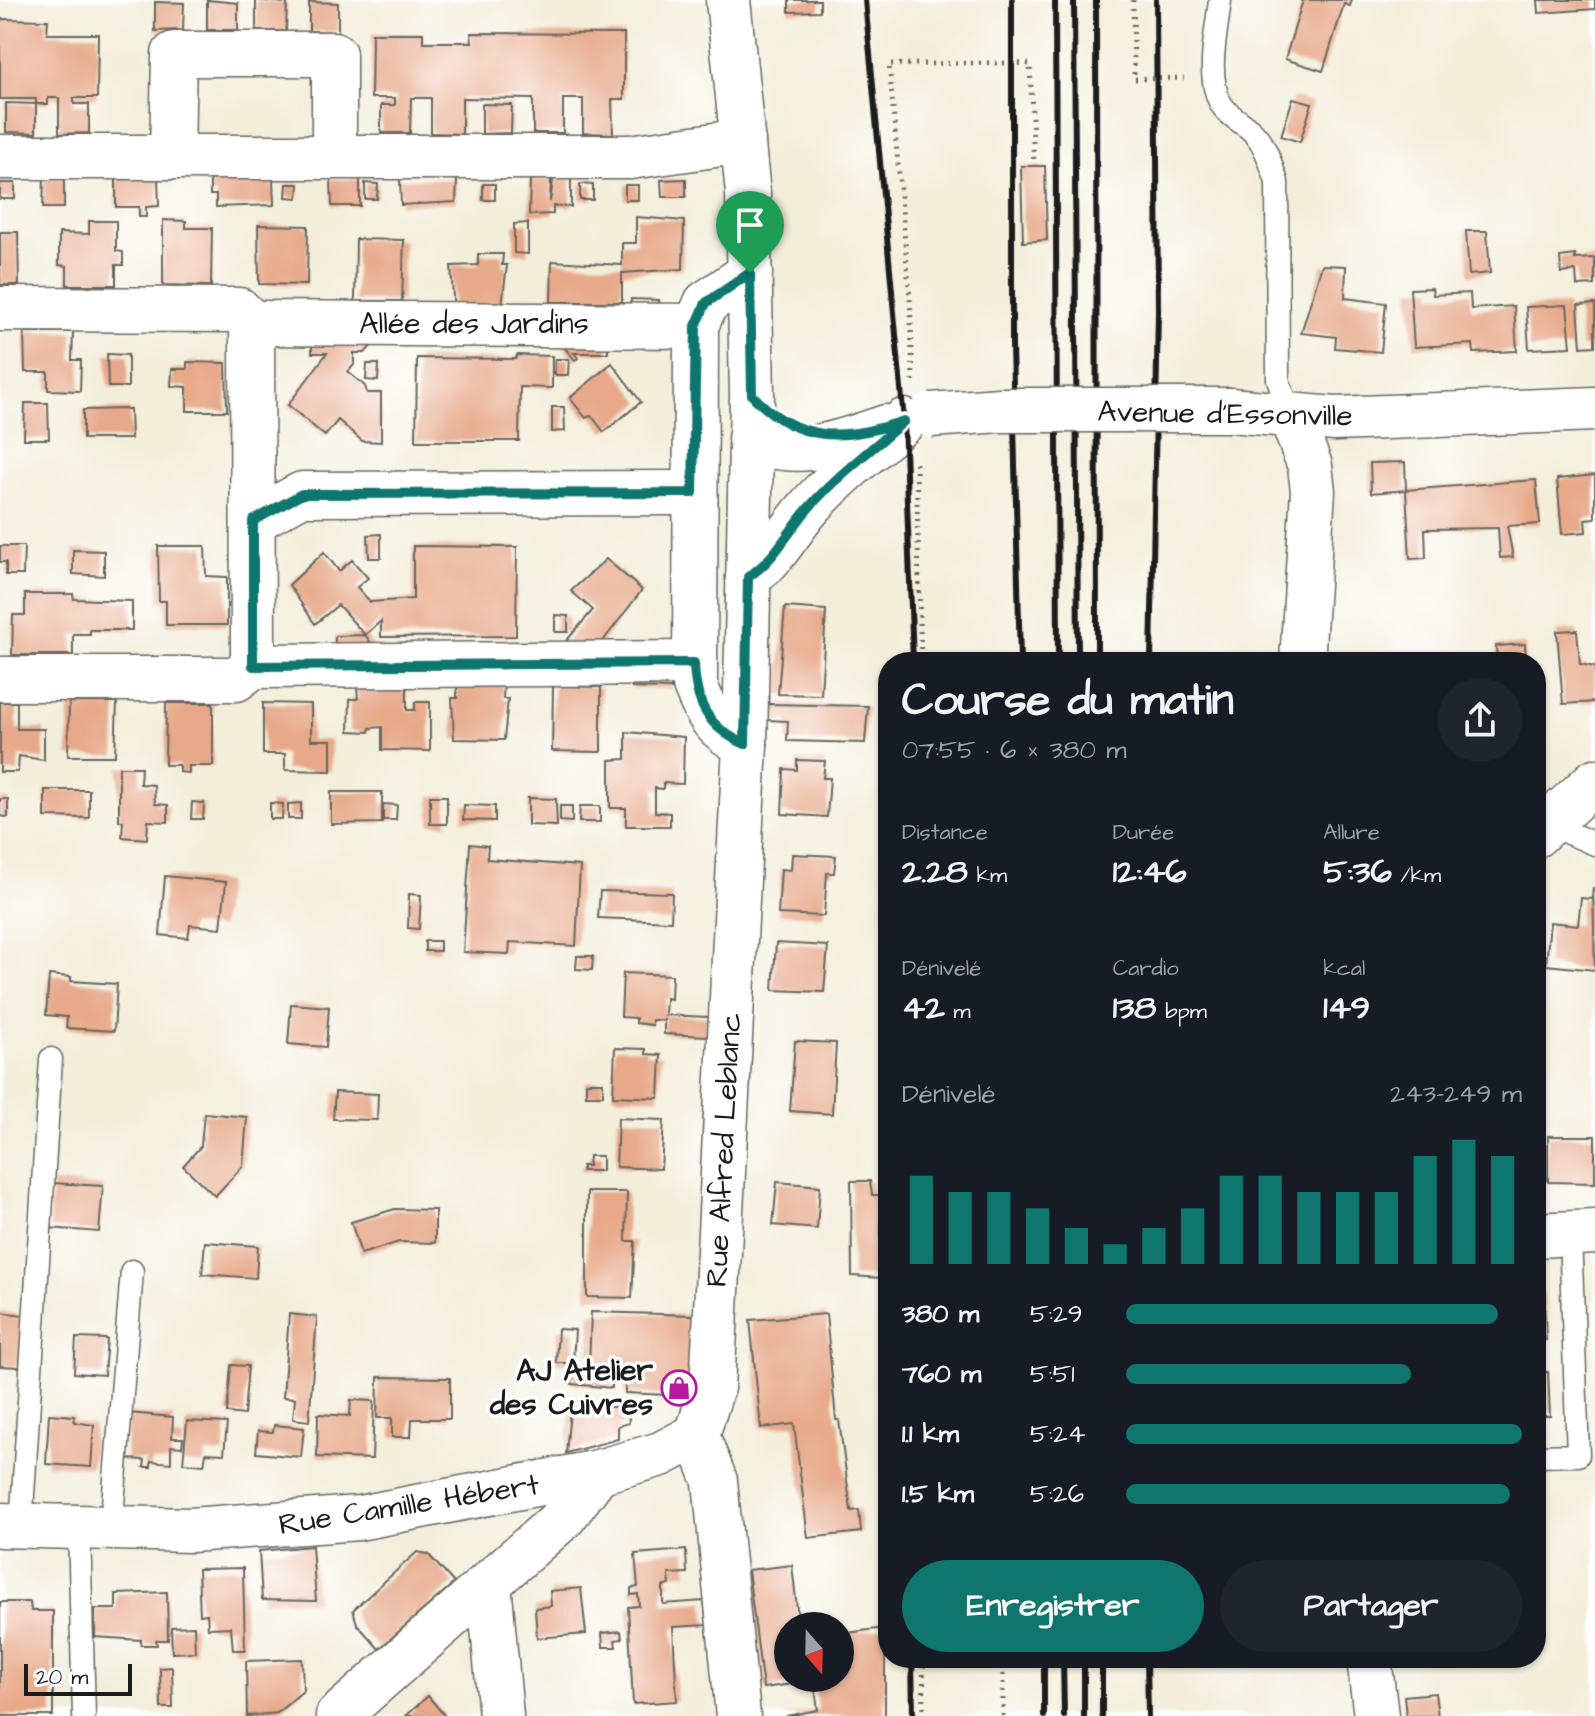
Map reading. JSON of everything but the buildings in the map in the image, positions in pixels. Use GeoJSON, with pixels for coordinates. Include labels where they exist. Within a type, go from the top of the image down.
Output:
{"type":"FeatureCollection","features":[{"type":"Feature","properties":{"kind":"street","name":"Rue Alfred Leblanc"},"geometry":{"type":"LineString","coordinates":[[697,1435],[712,1388],[745,744],[752,395],[750,273],[743,141],[728,0]]}},
{"type":"Feature","properties":{"kind":"street"},"geometry":{"type":"LineString","coordinates":[[172,157],[174,54],[334,54],[334,156]]}},
{"type":"Feature","properties":{"kind":"street"},"geometry":{"type":"LineString","coordinates":[[0,157],[630,157],[743,141]]}},
{"type":"Feature","properties":{"kind":"street"},"geometry":{"type":"LineString","coordinates":[[745,744],[722,734],[704,711],[695,685],[693,493],[696,326],[706,303],[750,273]]}},
{"type":"Feature","properties":{"kind":"street"},"geometry":{"type":"LineString","coordinates":[[0,309],[239,310],[252,323],[253,666]]}},
{"type":"Feature","properties":{"kind":"street","name":"Allée des Jardins"},"geometry":{"type":"LineString","coordinates":[[252,323],[696,326]]}},
{"type":"Feature","properties":{"kind":"street","name":"Avenue d'Essonville"},"geometry":{"type":"LineString","coordinates":[[752,395],[786,425],[858,436]]}},
{"type":"Feature","properties":{"kind":"street","name":"Avenue d'Essonville"},"geometry":{"type":"LineString","coordinates":[[750,439],[779,450],[832,446],[916,418],[1000,410],[1230,410],[1335,419],[1595,409]]}},
{"type":"Feature","properties":{"kind":"street"},"geometry":{"type":"LineString","coordinates":[[1291,417],[1310,466],[1313,491],[1303,652]]}},
{"type":"Feature","properties":{"kind":"street"},"geometry":{"type":"LineString","coordinates":[[748,577],[779,551],[807,511],[831,485],[916,418]]}},
{"type":"Feature","properties":{"kind":"street"},"geometry":{"type":"LineString","coordinates":[[252,462],[302,494]]}},
{"type":"Feature","properties":{"kind":"street"},"geometry":{"type":"LineString","coordinates":[[253,521],[302,494],[693,493]]}},
{"type":"Feature","properties":{"kind":"street"},"geometry":{"type":"LineString","coordinates":[[0,679],[236,679],[253,666],[694,663]]}},
{"type":"Feature","properties":{"kind":"street"},"geometry":{"type":"LineString","coordinates":[[1546,826],[1595,781]]}},
{"type":"Feature","properties":{"kind":"street"},"geometry":{"type":"LineString","coordinates":[[697,1435],[715,1481],[738,1716]]}},
{"type":"Feature","properties":{"kind":"street","name":"Rue Camille Hébert"},"geometry":{"type":"LineString","coordinates":[[10,1526],[244,1529],[307,1524],[427,1507],[598,1472],[661,1454],[697,1435]]}},
{"type":"Feature","properties":{"kind":"street"},"geometry":{"type":"LineString","coordinates":[[338,1716],[564,1517],[598,1472]]}},
{"type":"Feature","properties":{"kind":"street"},"geometry":{"type":"LineString","coordinates":[[489,1583],[501,1716]]}},
{"type":"Feature","properties":{"kind":"street"},"geometry":{"type":"LineString","coordinates":[[1370,1668],[1376,1716]]}},
{"type":"Feature","properties":{"kind":"lane"},"geometry":{"type":"LineString","coordinates":[[1220,0],[1213,78],[1222,105],[1254,133],[1267,152],[1277,182],[1278,379],[1291,417]]}},
{"type":"Feature","properties":{"kind":"lane"},"geometry":{"type":"LineString","coordinates":[[1546,831],[1595,844]]}},
{"type":"Feature","properties":{"kind":"lane","name":"Rue Camille Hébert"},"geometry":{"type":"LineString","coordinates":[[10,1526],[51,1059]]}},
{"type":"Feature","properties":{"kind":"lane"},"geometry":{"type":"LineString","coordinates":[[1546,1456],[1586,1457],[1567,1233]]}},
{"type":"Feature","properties":{"kind":"lane"},"geometry":{"type":"LineString","coordinates":[[84,1716],[95,1528],[132,1271]]}},
{"type":"Feature","properties":{"kind":"path"},"geometry":{"type":"LineString","coordinates":[[1133,0],[1134,79],[1213,78]]}},
{"type":"Feature","properties":{"kind":"path"},"geometry":{"type":"LineString","coordinates":[[921,652],[910,297],[889,64],[956,66],[970,60],[1030,64],[1034,166]]}},
{"type":"Feature","properties":{"kind":"path"},"geometry":{"type":"LineString","coordinates":[[923,1668],[924,1716]]}},
{"type":"Feature","properties":{"kind":"path"},"geometry":{"type":"LineString","coordinates":[[1003,1668],[1003,1716]]}},
{"type":"Feature","properties":{"kind":"railway"},"geometry":{"type":"LineString","coordinates":[[865,0],[904,421],[913,652]]}},
{"type":"Feature","properties":{"kind":"railway"},"geometry":{"type":"LineString","coordinates":[[1012,0],[1012,345],[1020,652]]}},
{"type":"Feature","properties":{"kind":"railway"},"geometry":{"type":"LineString","coordinates":[[1055,0],[1058,652]]}},
{"type":"Feature","properties":{"kind":"railway"},"geometry":{"type":"LineString","coordinates":[[1074,0],[1078,652]]}},
{"type":"Feature","properties":{"kind":"railway"},"geometry":{"type":"LineString","coordinates":[[1096,0],[1097,652]]}},
{"type":"Feature","properties":{"kind":"railway"},"geometry":{"type":"LineString","coordinates":[[1151,652],[1158,312],[1156,0]]}},
{"type":"Feature","properties":{"kind":"railway"},"geometry":{"type":"LineString","coordinates":[[912,1668],[913,1716]]}},
{"type":"Feature","properties":{"kind":"railway"},"geometry":{"type":"LineString","coordinates":[[1044,1668],[1044,1716]]}},
{"type":"Feature","properties":{"kind":"railway"},"geometry":{"type":"LineString","coordinates":[[1063,1668],[1064,1716]]}},
{"type":"Feature","properties":{"kind":"railway"},"geometry":{"type":"LineString","coordinates":[[1084,1668],[1084,1716]]}},
{"type":"Feature","properties":{"kind":"railway"},"geometry":{"type":"LineString","coordinates":[[1102,1668],[1102,1716]]}},
{"type":"Feature","properties":{"kind":"railway"},"geometry":{"type":"LineString","coordinates":[[1147,1668],[1148,1716]]}},
{"type":"Feature","properties":{"kind":"place","name":"AJ Atelier des Cuivres"},"geometry":{"type":"Point","coordinates":[679,1388]}},
{"type":"Feature","properties":{"kind":"route"},"geometry":{"type":"LineString","coordinates":[[750,273],[752,395],[767,411],[786,425],[858,436],[904,421],[831,485],[792,530],[779,551],[748,577],[745,744],[722,734],[704,711],[695,685],[694,663],[253,666],[253,521],[302,494],[693,493],[696,326],[706,303],[750,273]]}}]}
